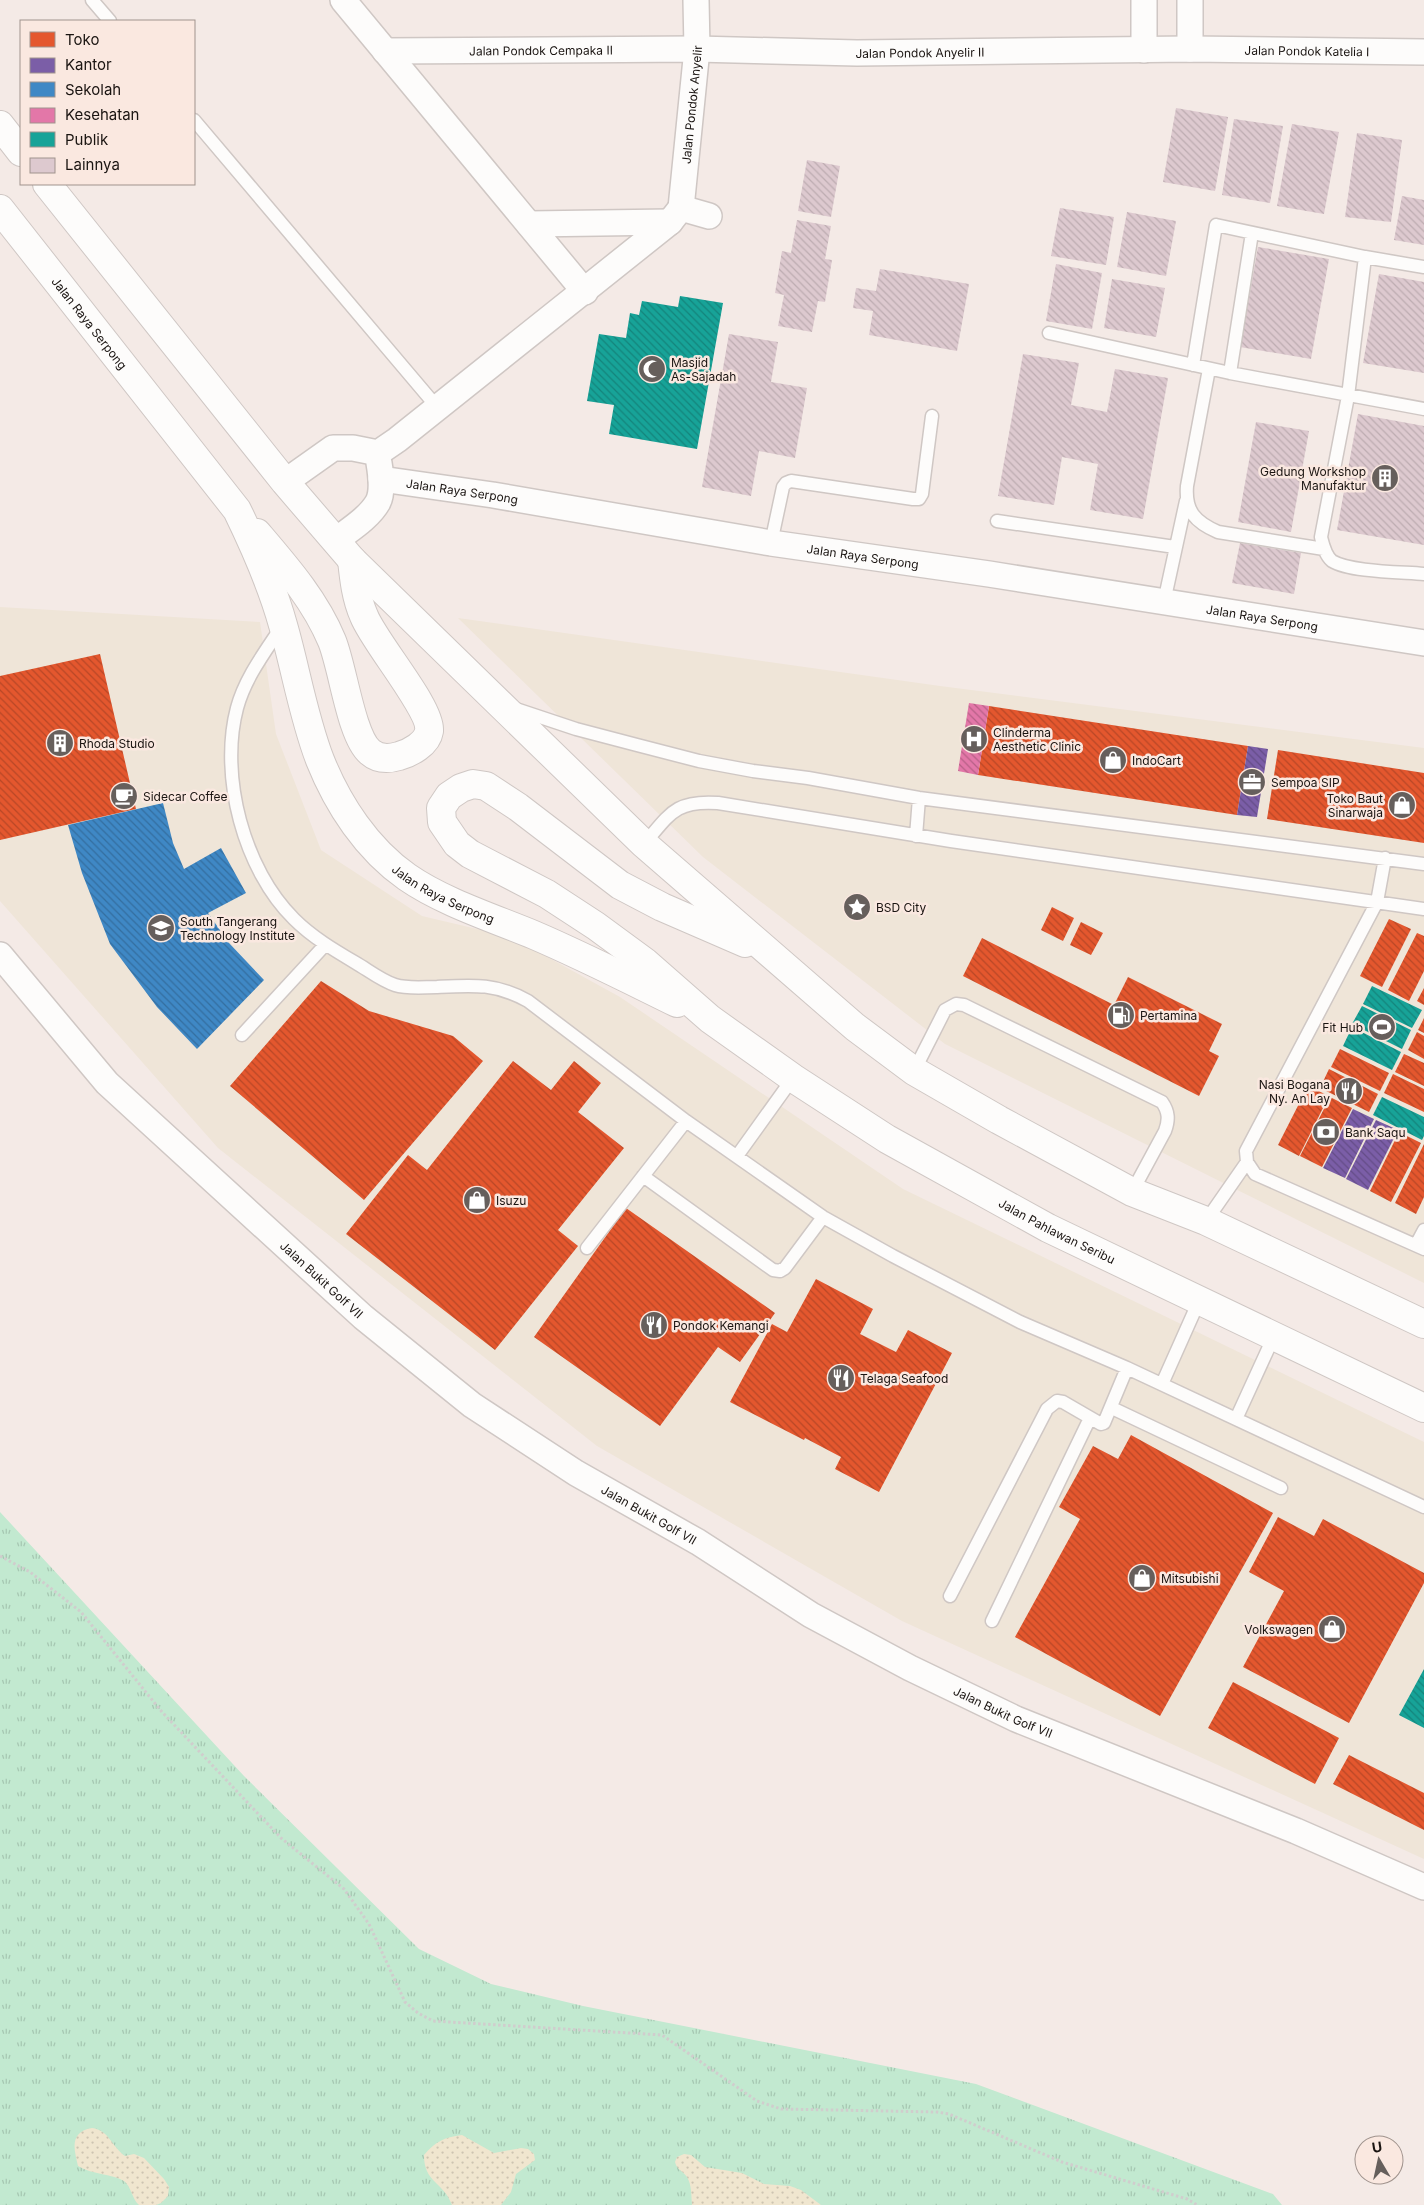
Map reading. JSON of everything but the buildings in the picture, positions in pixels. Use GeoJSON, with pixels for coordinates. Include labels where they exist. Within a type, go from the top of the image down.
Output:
{"type":"FeatureCollection","features":[{"type":"Feature","properties":{"kind":"main road"},"geometry":{"type":"LineString","coordinates":[[0,125],[20,151]]}},
{"type":"Feature","properties":{"kind":"main road"},"geometry":{"type":"LineString","coordinates":[[48,185],[285,482],[343,551],[644,844],[855,1027],[914,1071],[999,1120],[1132,1192],[1206,1221],[1424,1324]]}},
{"type":"Feature","properties":{"kind":"main road","name":"Jalan Raya Serpong"},"geometry":{"type":"LineString","coordinates":[[0,208],[237,510],[259,554],[283,624],[306,719],[320,761],[342,804],[370,844],[407,877],[464,908],[534,935],[710,1020]]}},
{"type":"Feature","properties":{"kind":"main road"},"geometry":{"type":"LineString","coordinates":[[237,510],[293,574],[319,613],[340,664],[357,730],[363,744],[370,753],[380,758],[392,758],[403,755],[425,741],[430,730],[419,703],[376,640],[364,617],[343,551]]}},
{"type":"Feature","properties":{"kind":"main road"},"geometry":{"type":"LineString","coordinates":[[710,1020],[645,962],[596,926],[546,894],[498,869],[457,844],[442,822],[441,808],[450,796],[461,788],[473,784],[486,786],[518,806],[620,885],[662,907],[769,953]]}},
{"type":"Feature","properties":{"kind":"main road","name":"Jalan Pahlawan Seribu"},"geometry":{"type":"LineString","coordinates":[[710,1020],[793,1078],[888,1139],[1031,1219],[1424,1408]]}},
{"type":"Feature","properties":{"kind":"street"},"geometry":{"type":"LineString","coordinates":[[343,0],[585,292]]}},
{"type":"Feature","properties":{"kind":"street","name":"Jalan Pondok Anyelir"},"geometry":{"type":"LineString","coordinates":[[676,215],[697,49],[696,0]]}},
{"type":"Feature","properties":{"kind":"street"},"geometry":{"type":"LineString","coordinates":[[1144,0],[1144,50]]}},
{"type":"Feature","properties":{"kind":"street"},"geometry":{"type":"LineString","coordinates":[[1190,0],[1190,49]]}},
{"type":"Feature","properties":{"kind":"street","name":"Jalan Pondok Cempaka II"},"geometry":{"type":"LineString","coordinates":[[385,51],[697,49]]}},
{"type":"Feature","properties":{"kind":"street","name":"Jalan Pondok Anyelir II"},"geometry":{"type":"LineString","coordinates":[[697,49],[857,53],[1190,49]]}},
{"type":"Feature","properties":{"kind":"street","name":"Jalan Pondok Katelia I"},"geometry":{"type":"LineString","coordinates":[[1190,49],[1424,52]]}},
{"type":"Feature","properties":{"kind":"street"},"geometry":{"type":"LineString","coordinates":[[529,224],[676,215],[709,216]]}},
{"type":"Feature","properties":{"kind":"street"},"geometry":{"type":"LineString","coordinates":[[285,482],[333,448],[353,448],[378,453],[585,292],[676,215]]}},
{"type":"Feature","properties":{"kind":"street"},"geometry":{"type":"LineString","coordinates":[[343,551],[361,520],[378,501],[381,479],[378,453]]}},
{"type":"Feature","properties":{"kind":"street","name":"Jalan Raya Serpong"},"geometry":{"type":"LineString","coordinates":[[381,479],[493,495],[772,543],[990,574],[1424,643]]}},
{"type":"Feature","properties":{"kind":"street","name":"Jalan Bukit Golf VII"},"geometry":{"type":"LineString","coordinates":[[0,956],[107,1083],[363,1317],[472,1405],[560,1462],[698,1542],[811,1615],[910,1668],[1016,1719],[1296,1831],[1424,1887]]}},
{"type":"Feature","properties":{"kind":"lane"},"geometry":{"type":"LineString","coordinates":[[92,0],[109,20]]}},
{"type":"Feature","properties":{"kind":"lane"},"geometry":{"type":"LineString","coordinates":[[195,121],[437,407]]}},
{"type":"Feature","properties":{"kind":"lane"},"geometry":{"type":"LineString","coordinates":[[1193,365],[1216,225],[1365,257],[1424,267]]}},
{"type":"Feature","properties":{"kind":"lane"},"geometry":{"type":"LineString","coordinates":[[1230,373],[1252,233]]}},
{"type":"Feature","properties":{"kind":"lane"},"geometry":{"type":"LineString","coordinates":[[1365,257],[1348,396],[1321,537],[1324,549],[1331,560],[1346,567],[1424,574]]}},
{"type":"Feature","properties":{"kind":"lane"},"geometry":{"type":"LineString","coordinates":[[1049,333],[1209,369],[1424,409]]}},
{"type":"Feature","properties":{"kind":"lane"},"geometry":{"type":"LineString","coordinates":[[1164,602],[1186,501],[1187,486],[1209,369]]}},
{"type":"Feature","properties":{"kind":"lane"},"geometry":{"type":"LineString","coordinates":[[772,543],[783,487],[791,481],[913,500],[919,498],[922,494],[932,416]]}},
{"type":"Feature","properties":{"kind":"lane"},"geometry":{"type":"LineString","coordinates":[[1186,501],[1192,514],[1206,527],[1218,532],[1324,549]]}},
{"type":"Feature","properties":{"kind":"lane"},"geometry":{"type":"LineString","coordinates":[[997,521],[1175,547]]}},
{"type":"Feature","properties":{"kind":"lane"},"geometry":{"type":"LineString","coordinates":[[283,624],[251,674],[237,708],[231,742],[231,769],[235,800],[254,858],[269,887],[293,918],[325,946],[395,985],[419,988],[486,986],[510,991],[528,1001],[686,1121],[823,1217],[892,1256],[1020,1322],[1162,1384],[1424,1507]]}},
{"type":"Feature","properties":{"kind":"lane"},"geometry":{"type":"LineString","coordinates":[[499,703],[576,729],[699,761],[753,771],[808,778],[919,798],[1424,864]]}},
{"type":"Feature","properties":{"kind":"lane"},"geometry":{"type":"LineString","coordinates":[[916,836],[919,798]]}},
{"type":"Feature","properties":{"kind":"lane"},"geometry":{"type":"LineString","coordinates":[[644,844],[679,808],[696,802],[718,803],[916,836],[1424,909]]}},
{"type":"Feature","properties":{"kind":"lane"},"geometry":{"type":"LineString","coordinates":[[1386,858],[1378,902],[1246,1151],[1247,1162],[1255,1174],[1420,1247],[1424,1230]]}},
{"type":"Feature","properties":{"kind":"lane"},"geometry":{"type":"LineString","coordinates":[[242,1035],[325,946]]}},
{"type":"Feature","properties":{"kind":"lane"},"geometry":{"type":"LineString","coordinates":[[914,1071],[944,1010],[956,1004],[964,1005],[1162,1102],[1168,1110],[1168,1121],[1165,1131],[1132,1192]]}},
{"type":"Feature","properties":{"kind":"lane"},"geometry":{"type":"LineString","coordinates":[[737,1156],[793,1078]]}},
{"type":"Feature","properties":{"kind":"lane"},"geometry":{"type":"LineString","coordinates":[[587,1248],[686,1121]]}},
{"type":"Feature","properties":{"kind":"lane"},"geometry":{"type":"LineString","coordinates":[[1206,1221],[1247,1162]]}},
{"type":"Feature","properties":{"kind":"lane"},"geometry":{"type":"LineString","coordinates":[[643,1176],[773,1270],[780,1271],[785,1268],[823,1217]]}},
{"type":"Feature","properties":{"kind":"lane"},"geometry":{"type":"LineString","coordinates":[[1162,1384],[1199,1301]]}},
{"type":"Feature","properties":{"kind":"lane"},"geometry":{"type":"LineString","coordinates":[[1236,1418],[1274,1336]]}},
{"type":"Feature","properties":{"kind":"lane"},"geometry":{"type":"LineString","coordinates":[[950,1596],[1047,1410],[1056,1401],[1063,1402],[1101,1424],[1104,1423],[1112,1408],[1127,1368]]}},
{"type":"Feature","properties":{"kind":"lane"},"geometry":{"type":"LineString","coordinates":[[1112,1408],[1281,1488]]}},
{"type":"Feature","properties":{"kind":"lane"},"geometry":{"type":"LineString","coordinates":[[992,1621],[1090,1418]]}},
{"type":"Feature","properties":{"kind":"path"},"geometry":{"type":"LineString","coordinates":[[0,1556],[30,1572],[81,1612],[162,1712],[274,1831],[344,1889],[369,1924],[405,2002],[418,2013],[433,2021],[662,2035],[757,2101],[781,2109],[937,2112],[949,2114],[1062,2162],[1187,2199],[1197,2205]]}},
{"type":"Feature","properties":{"kind":"shaded area"},"geometry":{"type":"Polygon","coordinates":[[[0,607],[260,622],[276,734],[321,850],[422,916],[511,937],[620,997],[903,1189],[1424,1442],[1424,1859],[902,1621],[597,1446],[218,1148],[0,901],[0,607]]]}},
{"type":"Feature","properties":{"kind":"shaded area"},"geometry":{"type":"Polygon","coordinates":[[[458,618],[940,686],[1424,748],[1424,1283],[945,1044],[703,857],[458,618]]]}},
{"type":"Feature","properties":{"kind":"green space"},"geometry":{"type":"Polygon","coordinates":[[[0,1512],[244,1776],[419,1949],[491,1984],[583,2006],[976,2084],[1273,2194],[1282,2205],[0,2205],[0,1512]]]}},
{"type":"Feature","properties":{"kind":"sand"},"geometry":{"type":"Polygon","coordinates":[[[98,2129],[106,2135],[125,2156],[134,2154],[144,2158],[164,2179],[169,2187],[168,2196],[156,2205],[139,2205],[124,2181],[78,2166],[75,2153],[76,2137],[85,2130],[98,2129]]]}},
{"type":"Feature","properties":{"kind":"sand"},"geometry":{"type":"Polygon","coordinates":[[[462,2135],[494,2153],[521,2148],[528,2149],[534,2154],[535,2160],[516,2174],[511,2192],[501,2205],[452,2205],[444,2191],[430,2177],[424,2155],[436,2143],[450,2137],[462,2135]]]}},
{"type":"Feature","properties":{"kind":"sand"},"geometry":{"type":"Polygon","coordinates":[[[684,2154],[691,2155],[705,2167],[742,2173],[764,2184],[790,2186],[801,2190],[821,2205],[692,2205],[689,2180],[675,2162],[677,2157],[684,2154]]]}},
{"type":"Feature","properties":{"kind":"place","name":"Masjid As-Sajadah"},"geometry":{"type":"Point","coordinates":[652,369]}},
{"type":"Feature","properties":{"kind":"place","name":"Gedung Workshop Manufaktur"},"geometry":{"type":"Point","coordinates":[1385,478]}},
{"type":"Feature","properties":{"kind":"place","name":"Clinderma Aesthetic Clinic"},"geometry":{"type":"Point","coordinates":[974,739]}},
{"type":"Feature","properties":{"kind":"place","name":"Rhoda Studio"},"geometry":{"type":"Point","coordinates":[60,743]}},
{"type":"Feature","properties":{"kind":"place","name":"IndoCart"},"geometry":{"type":"Point","coordinates":[1113,760]}},
{"type":"Feature","properties":{"kind":"place","name":"Sempoa SIP"},"geometry":{"type":"Point","coordinates":[1252,782]}},
{"type":"Feature","properties":{"kind":"place","name":"Sidecar Coffee"},"geometry":{"type":"Point","coordinates":[124,796]}},
{"type":"Feature","properties":{"kind":"place","name":"Toko Baut Sinarwaja"},"geometry":{"type":"Point","coordinates":[1402,805]}},
{"type":"Feature","properties":{"kind":"place","name":"BSD City"},"geometry":{"type":"Point","coordinates":[857,907]}},
{"type":"Feature","properties":{"kind":"place","name":"South Tangerang Technology Institute"},"geometry":{"type":"Point","coordinates":[161,928]}},
{"type":"Feature","properties":{"kind":"place","name":"Pertamina"},"geometry":{"type":"Point","coordinates":[1121,1015]}},
{"type":"Feature","properties":{"kind":"place","name":"Fit Hub"},"geometry":{"type":"Point","coordinates":[1382,1027]}},
{"type":"Feature","properties":{"kind":"place","name":"Nasi Bogana Ny. An Lay"},"geometry":{"type":"Point","coordinates":[1349,1091]}},
{"type":"Feature","properties":{"kind":"place","name":"Bank Saqu"},"geometry":{"type":"Point","coordinates":[1326,1132]}},
{"type":"Feature","properties":{"kind":"place","name":"Isuzu"},"geometry":{"type":"Point","coordinates":[477,1200]}},
{"type":"Feature","properties":{"kind":"place","name":"Pondok Kemangi"},"geometry":{"type":"Point","coordinates":[654,1325]}},
{"type":"Feature","properties":{"kind":"place","name":"Telaga Seafood"},"geometry":{"type":"Point","coordinates":[841,1378]}},
{"type":"Feature","properties":{"kind":"place","name":"Mitsubishi"},"geometry":{"type":"Point","coordinates":[1142,1578]}},
{"type":"Feature","properties":{"kind":"place","name":"Volkswagen"},"geometry":{"type":"Point","coordinates":[1332,1629]}}]}
